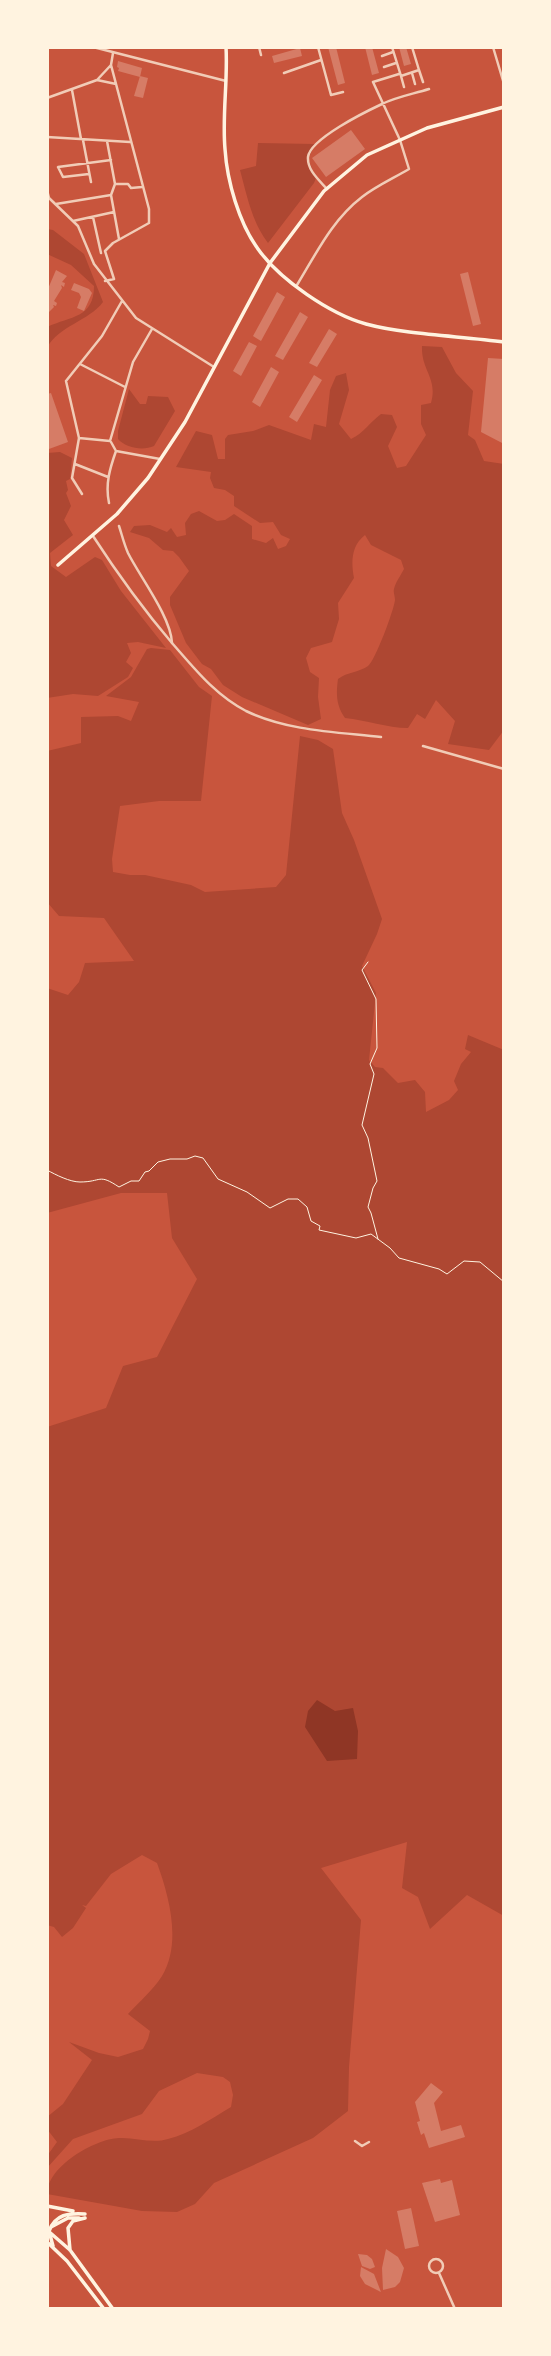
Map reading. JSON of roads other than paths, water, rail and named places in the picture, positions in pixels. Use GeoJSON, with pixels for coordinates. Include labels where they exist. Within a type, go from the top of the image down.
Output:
{"type":"FeatureCollection","features":[{"type":"Feature","properties":{"kind":"main road"},"geometry":{"type":"LineString","coordinates":[[226,47],[224,147],[228,171],[237,204],[251,238],[270,263],[327,307],[367,324],[504,342]]}},
{"type":"Feature","properties":{"kind":"main road"},"geometry":{"type":"LineString","coordinates":[[58,565],[93,536],[141,487],[185,422],[270,263],[327,189],[367,156],[400,140],[427,128],[504,107]]}},
{"type":"Feature","properties":{"kind":"main road"},"geometry":{"type":"LineString","coordinates":[[47,2206],[85,2216]]}},
{"type":"Feature","properties":{"kind":"main road"},"geometry":{"type":"LineString","coordinates":[[56,2250],[48,2229],[56,2219],[62,2215],[85,2216]]}},
{"type":"Feature","properties":{"kind":"main road"},"geometry":{"type":"LineString","coordinates":[[70,2250],[66,2234],[68,2228],[74,2221],[85,2216]]}},
{"type":"Feature","properties":{"kind":"main road"},"geometry":{"type":"LineString","coordinates":[[48,2229],[70,2250],[113,2309]]}},
{"type":"Feature","properties":{"kind":"main road"},"geometry":{"type":"LineString","coordinates":[[47,2242],[67,2261],[104,2309]]}},
{"type":"Feature","properties":{"kind":"street"},"geometry":{"type":"LineString","coordinates":[[93,47],[226,81]]}},
{"type":"Feature","properties":{"kind":"street"},"geometry":{"type":"LineString","coordinates":[[259,47],[261,55]]}},
{"type":"Feature","properties":{"kind":"street"},"geometry":{"type":"LineString","coordinates":[[318,47],[331,95],[343,92]]}},
{"type":"Feature","properties":{"kind":"street"},"geometry":{"type":"LineString","coordinates":[[391,47],[404,87]]}},
{"type":"Feature","properties":{"kind":"street"},"geometry":{"type":"LineString","coordinates":[[412,47],[423,82]]}},
{"type":"Feature","properties":{"kind":"street"},"geometry":{"type":"LineString","coordinates":[[493,47],[504,85]]}},
{"type":"Feature","properties":{"kind":"street"},"geometry":{"type":"LineString","coordinates":[[382,56],[393,52]]}},
{"type":"Feature","properties":{"kind":"street"},"geometry":{"type":"LineString","coordinates":[[91,258],[149,223],[149,209],[111,65],[113,53]]}},
{"type":"Feature","properties":{"kind":"street"},"geometry":{"type":"LineString","coordinates":[[284,73],[321,60]]}},
{"type":"Feature","properties":{"kind":"street"},"geometry":{"type":"LineString","coordinates":[[384,67],[396,63]]}},
{"type":"Feature","properties":{"kind":"street"},"geometry":{"type":"LineString","coordinates":[[47,99],[97,80],[111,65]]}},
{"type":"Feature","properties":{"kind":"street"},"geometry":{"type":"LineString","coordinates":[[297,285],[327,234],[345,214],[362,197],[409,169],[400,140],[373,82],[419,70]]}},
{"type":"Feature","properties":{"kind":"street"},"geometry":{"type":"LineString","coordinates":[[412,73],[415,84]]}},
{"type":"Feature","properties":{"kind":"street"},"geometry":{"type":"LineString","coordinates":[[97,80],[116,84]]}},
{"type":"Feature","properties":{"kind":"street"},"geometry":{"type":"LineString","coordinates":[[327,189],[311,170],[307,159],[311,149],[346,123],[383,103],[429,89]]}},
{"type":"Feature","properties":{"kind":"street"},"geometry":{"type":"LineString","coordinates":[[72,90],[91,181]]}},
{"type":"Feature","properties":{"kind":"street"},"geometry":{"type":"LineString","coordinates":[[47,137],[130,142]]}},
{"type":"Feature","properties":{"kind":"street"},"geometry":{"type":"LineString","coordinates":[[107,141],[115,184],[111,195],[119,240]]}},
{"type":"Feature","properties":{"kind":"street"},"geometry":{"type":"LineString","coordinates":[[89,174],[63,177],[58,167],[110,160]]}},
{"type":"Feature","properties":{"kind":"street"},"geometry":{"type":"LineString","coordinates":[[115,184],[128,184],[131,188],[143,186]]}},
{"type":"Feature","properties":{"kind":"street"},"geometry":{"type":"LineString","coordinates":[[47,190],[49,198],[73,221],[105,281],[136,318],[214,367]]}},
{"type":"Feature","properties":{"kind":"street"},"geometry":{"type":"LineString","coordinates":[[56,204],[111,195]]}},
{"type":"Feature","properties":{"kind":"street"},"geometry":{"type":"LineString","coordinates":[[73,221],[114,212]]}},
{"type":"Feature","properties":{"kind":"street"},"geometry":{"type":"LineString","coordinates":[[93,216],[114,279],[105,281]]}},
{"type":"Feature","properties":{"kind":"street"},"geometry":{"type":"LineString","coordinates":[[82,494],[72,478],[79,438],[66,381],[102,336],[122,301]]}},
{"type":"Feature","properties":{"kind":"street"},"geometry":{"type":"LineString","coordinates":[[109,503],[108,477],[116,451],[110,441],[132,362],[152,329]]}},
{"type":"Feature","properties":{"kind":"street"},"geometry":{"type":"LineString","coordinates":[[80,364],[125,387]]}},
{"type":"Feature","properties":{"kind":"street"},"geometry":{"type":"LineString","coordinates":[[79,438],[110,441]]}},
{"type":"Feature","properties":{"kind":"street"},"geometry":{"type":"LineString","coordinates":[[116,451],[160,459]]}},
{"type":"Feature","properties":{"kind":"street"},"geometry":{"type":"LineString","coordinates":[[75,464],[108,477]]}},
{"type":"Feature","properties":{"kind":"street"},"geometry":{"type":"LineString","coordinates":[[119,526],[128,552],[172,635],[172,643]]}},
{"type":"Feature","properties":{"kind":"street"},"geometry":{"type":"LineString","coordinates":[[93,536],[147,614],[195,671],[223,696],[246,711],[302,728],[381,737]]}},
{"type":"Feature","properties":{"kind":"street"},"geometry":{"type":"LineString","coordinates":[[423,746],[504,769]]}},
{"type":"Feature","properties":{"kind":"street"},"geometry":{"type":"LineString","coordinates":[[355,2141],[362,2146],[369,2142]]}},
{"type":"Feature","properties":{"kind":"street"},"geometry":{"type":"LineString","coordinates":[[439,2273],[455,2309]]}}]}
